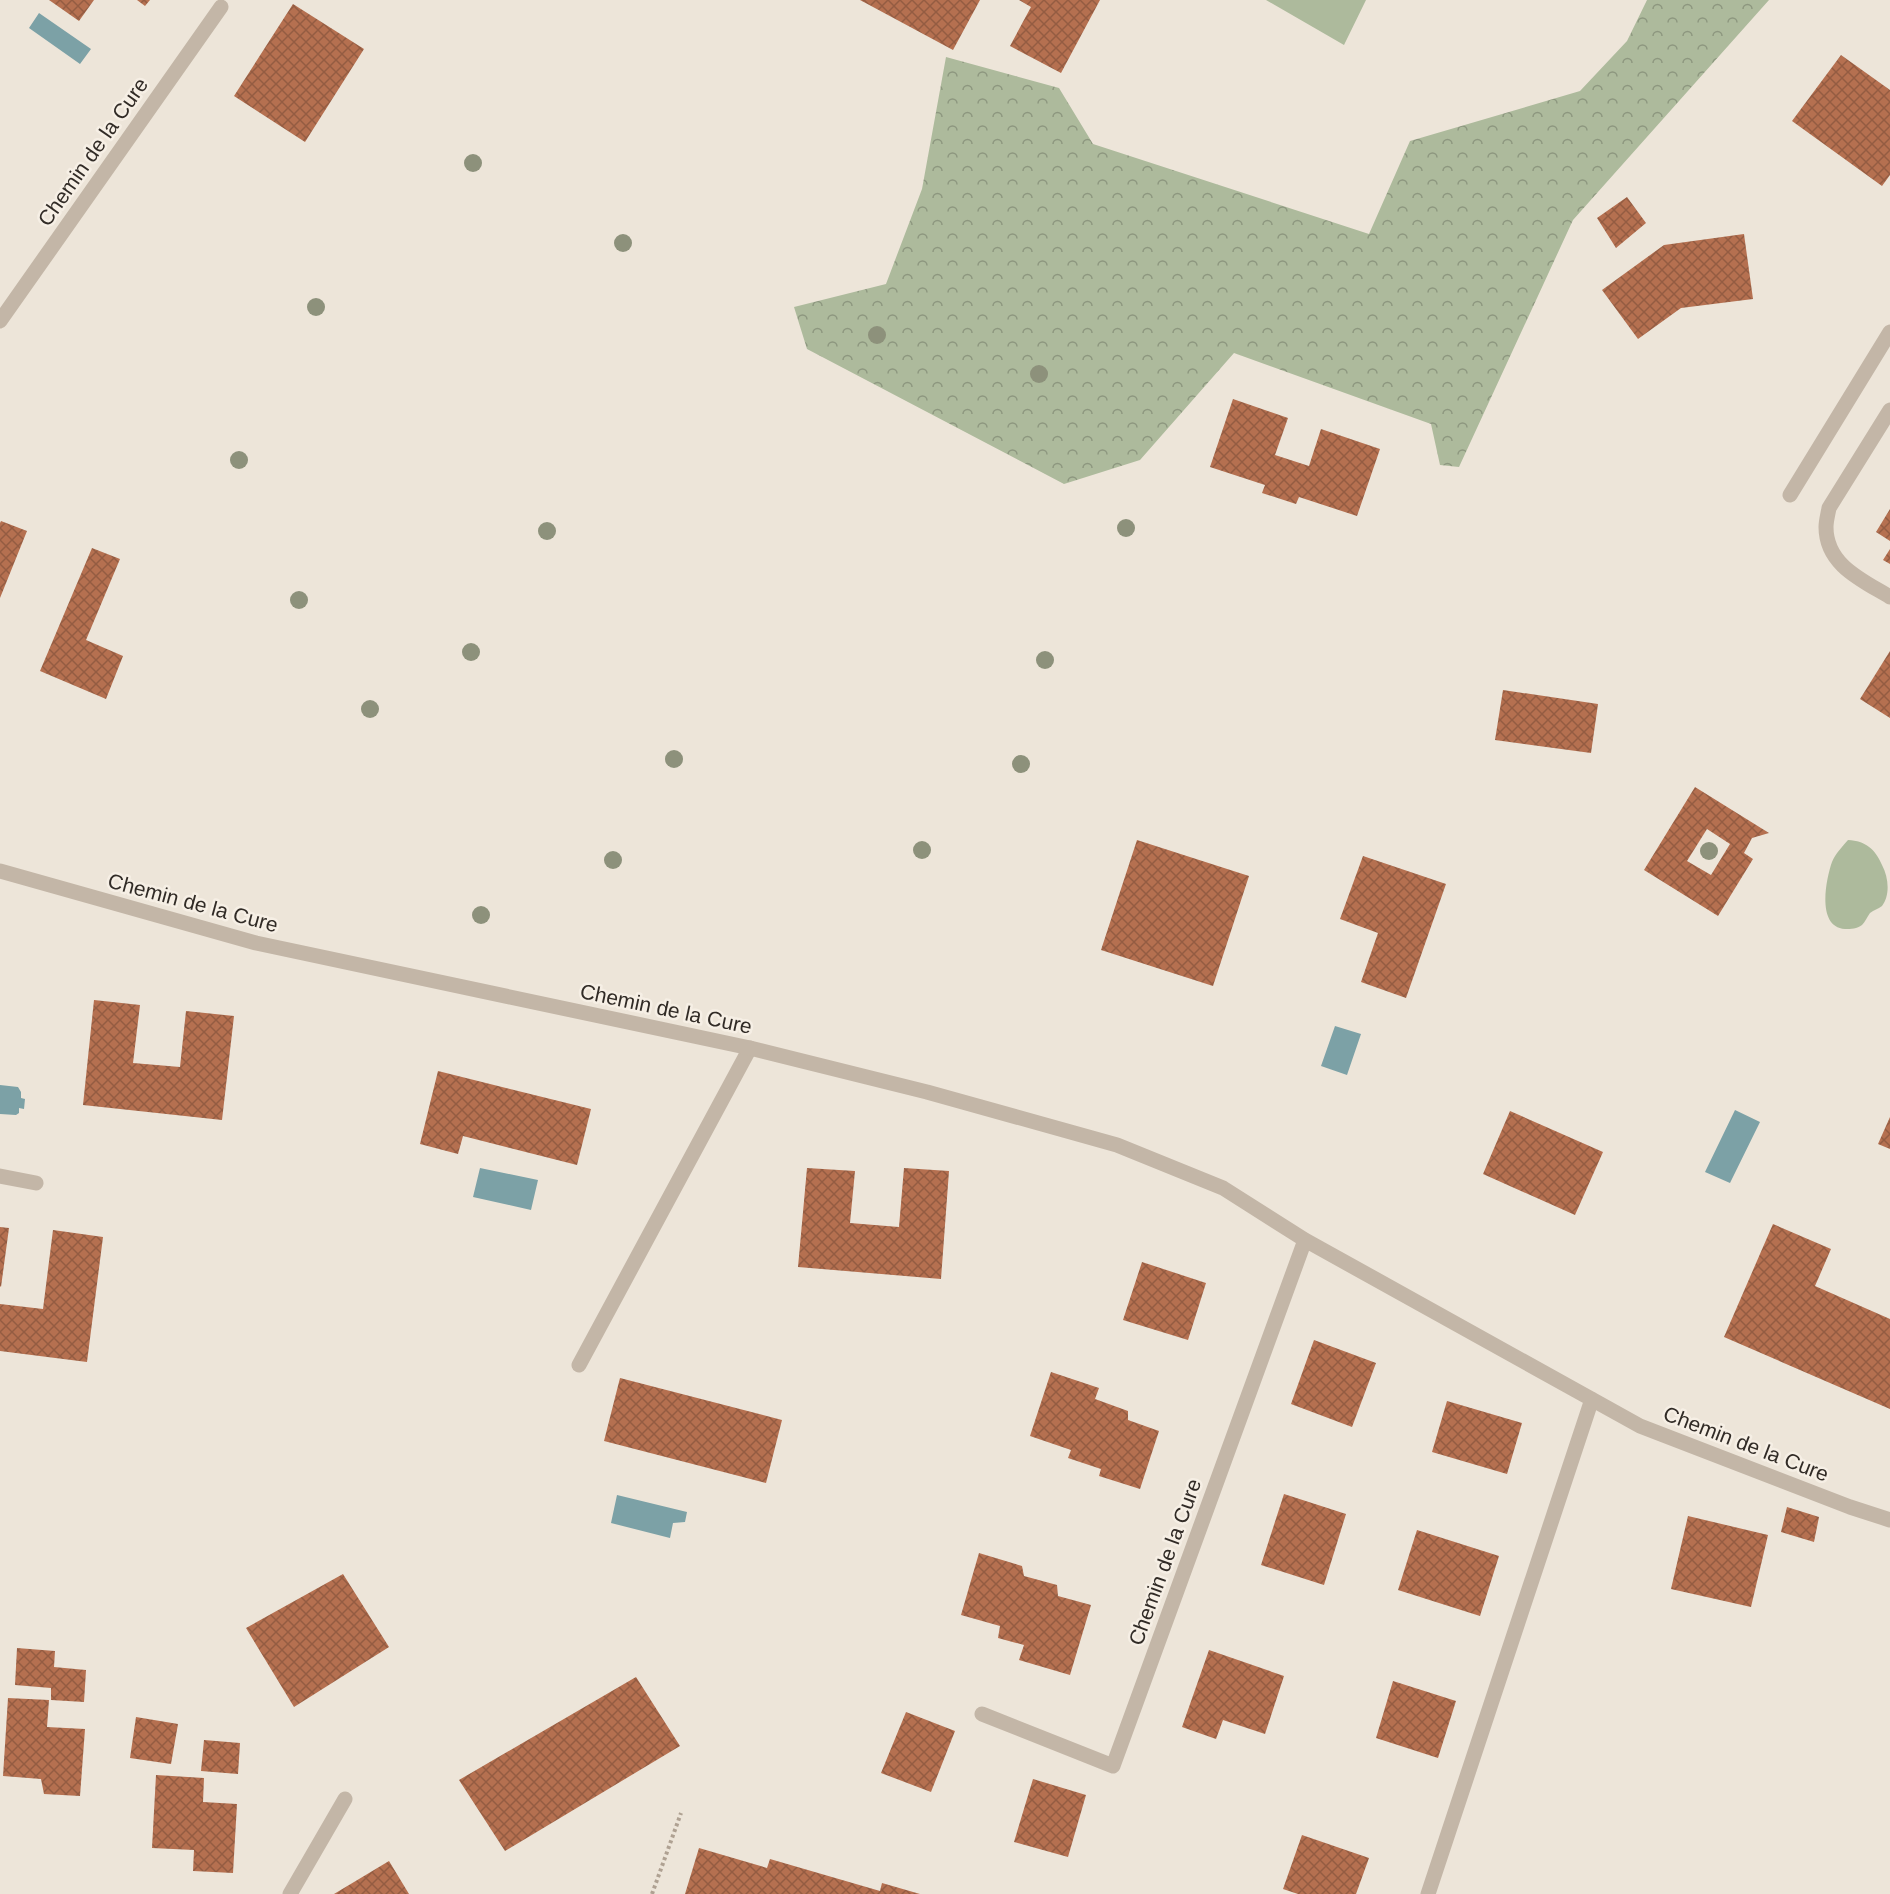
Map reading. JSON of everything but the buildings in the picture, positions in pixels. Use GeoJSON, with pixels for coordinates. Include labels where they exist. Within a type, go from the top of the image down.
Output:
{"type":"FeatureCollection","features":[{"type":"Feature","properties":{"kind":"street","name":"Chemin de la Cure"},"geometry":{"type":"LineString","coordinates":[[0,321],[221,8]]}},
{"type":"Feature","properties":{"kind":"street"},"geometry":{"type":"LineString","coordinates":[[1790,495],[1890,332]]}},
{"type":"Feature","properties":{"kind":"street"},"geometry":{"type":"LineString","coordinates":[[1890,410],[1829,508],[1826,527],[1830,547],[1838,562],[1850,573],[1890,597]]}},
{"type":"Feature","properties":{"kind":"street","name":"Chemin de la Cure"},"geometry":{"type":"LineString","coordinates":[[1,874],[256,943],[750,1048],[927,1092],[1117,1145],[1222,1188],[1305,1240],[1640,1426],[1850,1507],[1890,1520]]}},
{"type":"Feature","properties":{"kind":"street"},"geometry":{"type":"LineString","coordinates":[[579,1365],[750,1048]]}},
{"type":"Feature","properties":{"kind":"street"},"geometry":{"type":"LineString","coordinates":[[0,1176],[36,1183]]}},
{"type":"Feature","properties":{"kind":"street","name":"Chemin de la Cure"},"geometry":{"type":"LineString","coordinates":[[982,1714],[1113,1766],[1305,1240]]}},
{"type":"Feature","properties":{"kind":"street"},"geometry":{"type":"LineString","coordinates":[[1428,1894],[1592,1399]]}},
{"type":"Feature","properties":{"kind":"street"},"geometry":{"type":"LineString","coordinates":[[290,1894],[345,1799]]}},
{"type":"Feature","properties":{"kind":"path"},"geometry":{"type":"LineString","coordinates":[[652,1894],[681,1813]]}},
{"type":"Feature","properties":{"kind":"green space"},"geometry":{"type":"Polygon","coordinates":[[[1266,0],[1366,0],[1344,45],[1266,0]]]}},
{"type":"Feature","properties":{"kind":"green space"},"geometry":{"type":"Polygon","coordinates":[[[1647,0],[1769,0],[1573,220],[1459,467],[1440,465],[1431,424],[1234,353],[1140,460],[1064,484],[807,349],[794,307],[886,284],[922,189],[946,57],[1059,88],[1093,144],[1369,234],[1410,141],[1580,91],[1627,41],[1647,0]]]}},
{"type":"Feature","properties":{"kind":"green space"},"geometry":{"type":"Polygon","coordinates":[[[1848,840],[1865,844],[1873,850],[1884,870],[1888,887],[1882,906],[1870,913],[1860,926],[1845,929],[1836,926],[1830,920],[1825,901],[1827,879],[1832,862],[1848,840]]]}},
{"type":"Feature","properties":{"kind":"water"},"geometry":{"type":"Polygon","coordinates":[[[39,13],[91,49],[80,64],[29,28],[39,13]]]}},
{"type":"Feature","properties":{"kind":"water"},"geometry":{"type":"Polygon","coordinates":[[[1335,1026],[1361,1034],[1347,1075],[1321,1066],[1335,1026]]]}},
{"type":"Feature","properties":{"kind":"water"},"geometry":{"type":"Polygon","coordinates":[[[0,1085],[18,1087],[21,1098],[25,1099],[24,1109],[19,1108],[19,1113],[16,1115],[0,1114],[0,1085]]]}},
{"type":"Feature","properties":{"kind":"water"},"geometry":{"type":"Polygon","coordinates":[[[1735,1110],[1760,1122],[1730,1183],[1705,1172],[1735,1110]]]}},
{"type":"Feature","properties":{"kind":"water"},"geometry":{"type":"Polygon","coordinates":[[[480,1168],[538,1180],[531,1210],[473,1197],[480,1168]]]}},
{"type":"Feature","properties":{"kind":"water"},"geometry":{"type":"Polygon","coordinates":[[[617,1495],[687,1512],[685,1522],[673,1523],[670,1538],[611,1523],[617,1495]]]}}]}
